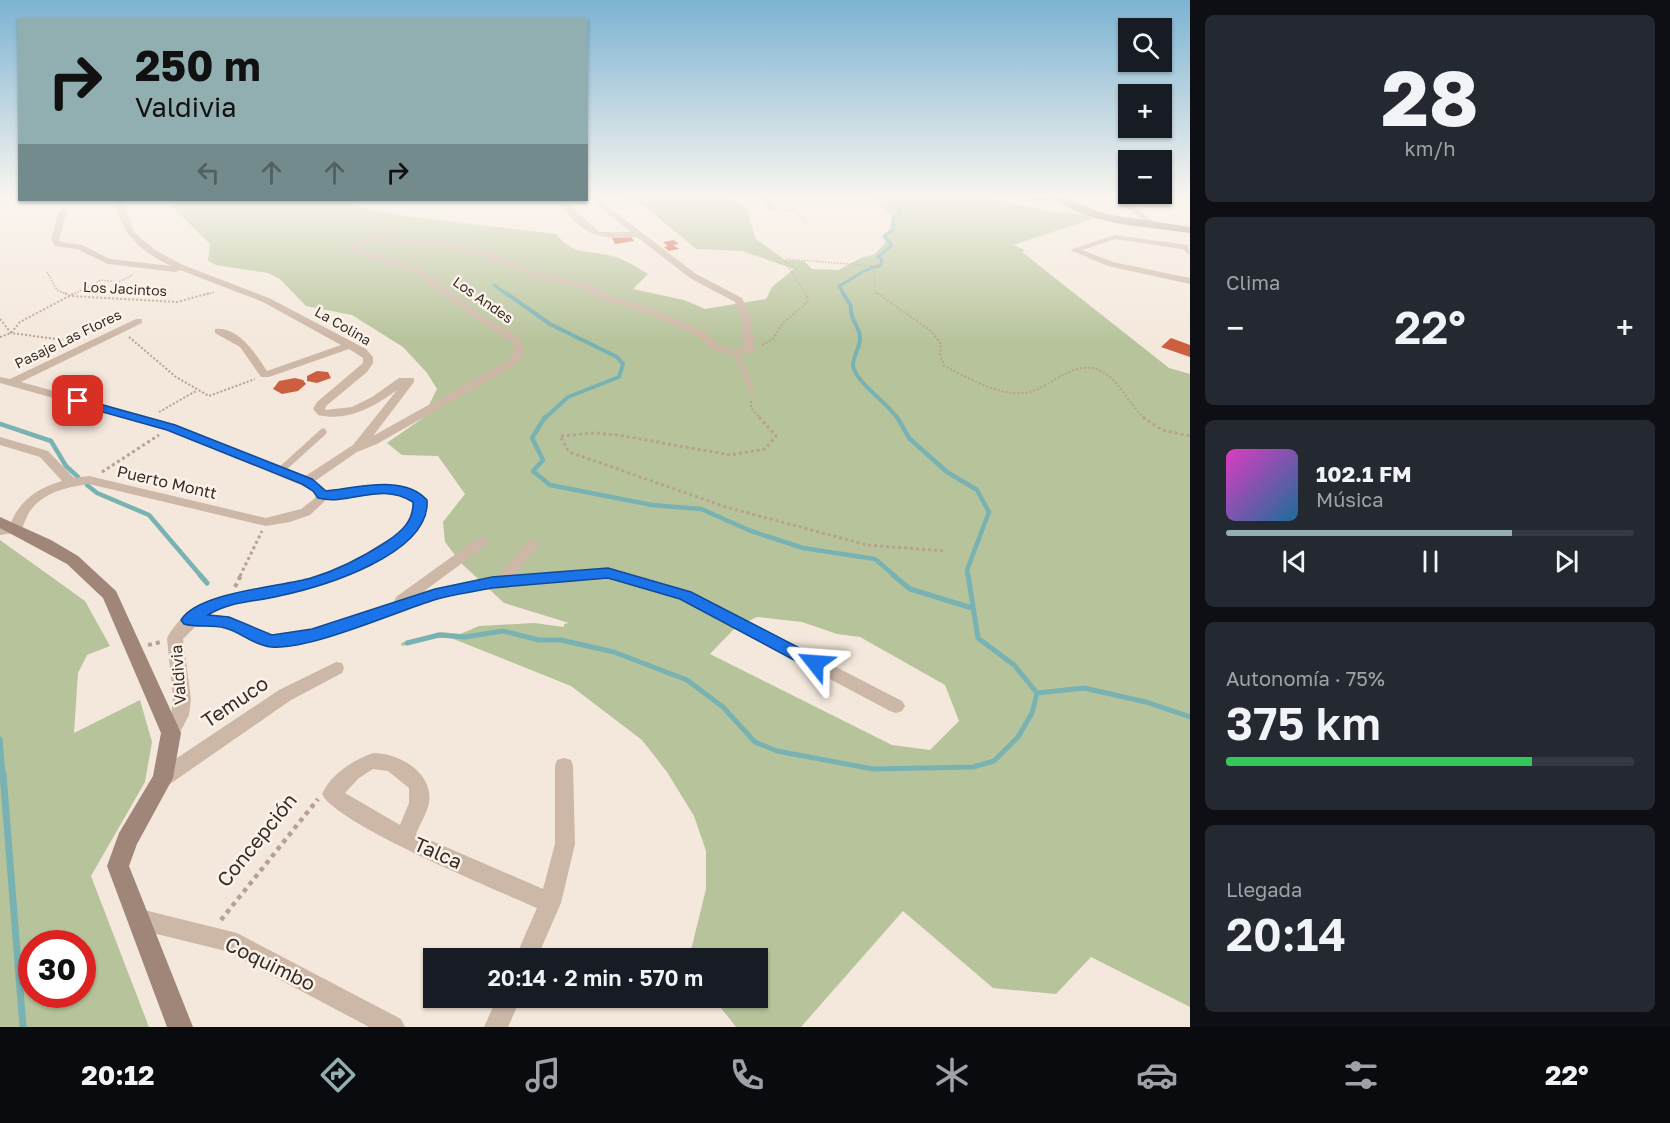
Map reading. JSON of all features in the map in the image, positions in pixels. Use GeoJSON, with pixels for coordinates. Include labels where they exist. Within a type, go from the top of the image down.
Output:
{"type":"FeatureCollection","features":[{"type":"Feature","properties":{"kind":"street"},"geometry":{"type":"LineString","coordinates":[[58,244],[79,247],[108,261],[187,270]]}},
{"type":"Feature","properties":{"kind":"street","name":"La Colina"},"geometry":{"type":"LineString","coordinates":[[142,244],[160,257],[187,270],[235,286],[286,310],[362,351],[368,357],[368,363],[363,370],[321,404],[319,409],[322,413],[341,414],[359,408],[374,402],[403,380],[410,380],[378,424],[353,449]]}},
{"type":"Feature","properties":{"kind":"street","name":"Los Andes"},"geometry":{"type":"LineString","coordinates":[[307,482],[353,449],[373,441],[440,401],[511,363],[517,357],[519,349],[517,342],[510,336],[480,318],[415,269],[355,251],[352,246],[355,244]]}},
{"type":"Feature","properties":{"kind":"street","name":"Los Andes"},"geometry":{"type":"LineString","coordinates":[[431,244],[484,252],[550,279],[589,286],[607,298],[652,312],[701,334],[715,347],[736,352],[750,351]]}},
{"type":"Feature","properties":{"kind":"street"},"geometry":{"type":"LineString","coordinates":[[653,244],[693,276],[739,300],[745,316],[750,351]]}},
{"type":"Feature","properties":{"kind":"street"},"geometry":{"type":"LineString","coordinates":[[1093,244],[1074,250],[1111,264],[1190,281]]}},
{"type":"Feature","properties":{"kind":"street"},"geometry":{"type":"LineString","coordinates":[[1157,244],[1188,249]]}},
{"type":"Feature","properties":{"kind":"street","name":"Pasaje Las Flores"},"geometry":{"type":"LineString","coordinates":[[5,381],[96,343],[139,321]]}},
{"type":"Feature","properties":{"kind":"street"},"geometry":{"type":"LineString","coordinates":[[218,331],[244,345],[265,375],[348,345]]}},
{"type":"Feature","properties":{"kind":"street"},"geometry":{"type":"LineString","coordinates":[[5,381],[171,427],[307,482],[323,495]]}},
{"type":"Feature","properties":{"kind":"street"},"geometry":{"type":"LineString","coordinates":[[0,441],[44,454],[70,482]]}},
{"type":"Feature","properties":{"kind":"street","name":"Puerto Montt"},"geometry":{"type":"LineString","coordinates":[[5,527],[29,502],[49,490],[70,482],[89,480],[267,522],[287,519],[307,512],[318,505],[323,495]]}},
{"type":"Feature","properties":{"kind":"street","name":"Valdivia"},"geometry":{"type":"LineString","coordinates":[[171,733],[180,715],[182,699],[175,638],[189,620],[206,609],[229,599],[277,591],[345,571],[402,538],[414,525],[421,512],[420,500],[407,492],[388,489],[323,495]]}},
{"type":"Feature","properties":{"kind":"street"},"geometry":{"type":"LineString","coordinates":[[5,527],[75,560],[110,594],[171,733],[163,778],[127,840],[118,866],[180,1027]]}},
{"type":"Feature","properties":{"kind":"street"},"geometry":{"type":"LineString","coordinates":[[387,611],[483,541]]}},
{"type":"Feature","properties":{"kind":"street"},"geometry":{"type":"LineString","coordinates":[[503,582],[532,544]]}},
{"type":"Feature","properties":{"kind":"street"},"geometry":{"type":"LineString","coordinates":[[189,620],[223,621],[242,628],[260,639],[272,641],[313,635],[435,594],[503,582],[608,573],[686,596],[896,706]]}},
{"type":"Feature","properties":{"kind":"street","name":"Temuco"},"geometry":{"type":"LineString","coordinates":[[163,778],[285,695],[336,668]]}},
{"type":"Feature","properties":{"kind":"street"},"geometry":{"type":"LineString","coordinates":[[332,794],[351,771],[368,760],[384,762],[407,773],[418,785],[418,803],[404,838]]}},
{"type":"Feature","properties":{"kind":"street"},"geometry":{"type":"LineString","coordinates":[[530,948],[550,903],[565,844],[564,766]]}},
{"type":"Feature","properties":{"kind":"street","name":"Talca"},"geometry":{"type":"LineString","coordinates":[[332,794],[345,805],[404,838],[550,903]]}},
{"type":"Feature","properties":{"kind":"street","name":"Coquimbo"},"geometry":{"type":"LineString","coordinates":[[140,920],[229,940],[393,1027]]}},
{"type":"Feature","properties":{"kind":"street"},"geometry":{"type":"LineString","coordinates":[[496,1027],[505,1008]]}},
{"type":"Feature","properties":{"kind":"lane"},"geometry":{"type":"LineString","coordinates":[[736,352],[752,391]]}},
{"type":"Feature","properties":{"kind":"lane"},"geometry":{"type":"LineString","coordinates":[[280,471],[323,432]]}},
{"type":"Feature","properties":{"kind":"path"},"geometry":{"type":"LineString","coordinates":[[750,351],[772,339],[783,323],[808,302],[806,290],[785,261],[787,259],[859,263],[874,267],[875,292],[931,331],[941,344],[940,354],[944,366],[994,388],[1023,393],[1046,387],[1074,368],[1098,370],[1113,382],[1147,422],[1171,434],[1190,436]]}},
{"type":"Feature","properties":{"kind":"path"},"geometry":{"type":"LineString","coordinates":[[11,333],[20,322],[101,280],[118,282],[151,267]]}},
{"type":"Feature","properties":{"kind":"path","name":"Los Jacintos"},"geometry":{"type":"LineString","coordinates":[[47,272],[57,290],[71,296],[177,302],[235,286]]}},
{"type":"Feature","properties":{"kind":"path"},"geometry":{"type":"LineString","coordinates":[[0,320],[11,333]]}},
{"type":"Feature","properties":{"kind":"path"},"geometry":{"type":"LineString","coordinates":[[120,330],[160,365],[196,391],[209,396],[265,375]]}},
{"type":"Feature","properties":{"kind":"path"},"geometry":{"type":"LineString","coordinates":[[0,337],[11,333],[96,343]]}},
{"type":"Feature","properties":{"kind":"path"},"geometry":{"type":"LineString","coordinates":[[146,420],[196,391]]}},
{"type":"Feature","properties":{"kind":"path"},"geometry":{"type":"LineString","coordinates":[[752,391],[751,408],[776,436],[765,449],[730,455],[618,435],[595,433],[560,436],[568,452],[726,507],[867,544],[946,551]]}},
{"type":"Feature","properties":{"kind":"path"},"geometry":{"type":"LineString","coordinates":[[89,480],[171,427]]}},
{"type":"Feature","properties":{"kind":"path"},"geometry":{"type":"LineString","coordinates":[[229,599],[267,522]]}},
{"type":"Feature","properties":{"kind":"path"},"geometry":{"type":"LineString","coordinates":[[134,649],[175,638]]}},
{"type":"Feature","properties":{"kind":"path","name":"Concepción"},"geometry":{"type":"LineString","coordinates":[[208,936],[320,797],[332,794]]}},
{"type":"Feature","properties":{"kind":"green space"},"geometry":{"type":"Polygon","coordinates":[[[210,244],[566,244],[574,249],[619,258],[648,274],[633,289],[684,300],[705,309],[766,299],[772,287],[794,269],[742,251],[696,249],[690,244],[763,244],[785,260],[804,261],[812,269],[838,270],[861,258],[875,254],[884,244],[1016,244],[1013,245],[1025,250],[1022,252],[1169,368],[1190,374],[1190,1007],[1091,957],[1056,994],[993,988],[903,911],[801,1027],[736,1027],[721,1008],[768,1008],[768,948],[691,948],[706,889],[706,851],[694,816],[667,772],[642,740],[571,686],[451,638],[437,638],[402,646],[401,643],[441,632],[460,634],[479,626],[534,623],[564,627],[564,624],[569,623],[504,603],[461,563],[445,542],[443,522],[465,494],[438,456],[402,455],[387,443],[427,415],[426,411],[437,389],[427,373],[403,347],[352,315],[306,306],[280,279],[268,273],[216,265],[208,261],[210,244]],[[757,617],[736,627],[710,654],[892,745],[930,750],[959,721],[945,685],[860,637],[837,634],[802,622],[757,617]]]}},
{"type":"Feature","properties":{"kind":"green space"},"geometry":{"type":"Polygon","coordinates":[[[0,540],[85,601],[110,646],[87,655],[78,673],[74,733],[140,700],[152,742],[145,782],[91,876],[149,1027],[0,1027],[0,540]]]}},
{"type":"Feature","properties":{"kind":"building"},"geometry":{"type":"Polygon","coordinates":[[[665,244],[679,244],[673,245],[679,249],[669,251],[664,247],[668,246],[665,244]]]}},
{"type":"Feature","properties":{"kind":"building"},"geometry":{"type":"Polygon","coordinates":[[[1171,338],[1190,345],[1190,357],[1161,347],[1171,338]]]}},
{"type":"Feature","properties":{"kind":"building"},"geometry":{"type":"Polygon","coordinates":[[[317,371],[328,372],[331,378],[317,383],[307,381],[307,376],[317,371]]]}},
{"type":"Feature","properties":{"kind":"building"},"geometry":{"type":"Polygon","coordinates":[[[295,378],[303,380],[306,384],[298,391],[282,394],[273,389],[279,381],[295,378]]]}},
{"type":"Feature","properties":{"kind":"waterway"},"geometry":{"type":"LineString","coordinates":[[844,295],[839,286],[864,271],[880,266],[882,260],[878,257],[891,244]]}},
{"type":"Feature","properties":{"kind":"waterway"},"geometry":{"type":"LineString","coordinates":[[494,285],[508,295]]}},
{"type":"Feature","properties":{"kind":"waterway"},"geometry":{"type":"LineString","coordinates":[[506,293],[550,324],[617,357],[623,364],[619,377],[568,397],[544,419]]}},
{"type":"Feature","properties":{"kind":"waterway"},"geometry":{"type":"LineString","coordinates":[[843,293],[851,306],[851,314],[860,337],[853,362],[855,371],[865,385],[898,419]]}},
{"type":"Feature","properties":{"kind":"waterway"},"geometry":{"type":"LineString","coordinates":[[545,417],[532,438],[543,460],[533,471],[550,485],[652,505],[701,509],[751,531],[803,548],[875,559],[895,576]]}},
{"type":"Feature","properties":{"kind":"waterway"},"geometry":{"type":"LineString","coordinates":[[897,417],[909,438],[947,472],[977,490],[989,512],[967,570],[968,576]]}},
{"type":"Feature","properties":{"kind":"waterway"},"geometry":{"type":"LineString","coordinates":[[0,424],[51,441],[66,466],[78,477]]}},
{"type":"Feature","properties":{"kind":"waterway"},"geometry":{"type":"LineString","coordinates":[[87,485],[97,493],[149,515],[201,576]]}},
{"type":"Feature","properties":{"kind":"waterway"},"geometry":{"type":"LineString","coordinates":[[200,575],[207,583]]}},
{"type":"Feature","properties":{"kind":"waterway"},"geometry":{"type":"LineString","coordinates":[[893,575],[910,589],[972,608]]}},
{"type":"Feature","properties":{"kind":"waterway"},"geometry":{"type":"LineString","coordinates":[[968,575],[978,638],[1014,665],[1037,693]]}},
{"type":"Feature","properties":{"kind":"waterway"},"geometry":{"type":"LineString","coordinates":[[407,643],[439,635],[465,637],[503,631],[539,640],[561,640],[614,652],[687,680],[723,707],[755,742],[777,751],[873,769],[973,767],[994,761],[1018,737],[1032,713],[1037,693]]}},
{"type":"Feature","properties":{"kind":"waterway"},"geometry":{"type":"LineString","coordinates":[[1037,693],[1084,688],[1146,702],[1190,717]]}},
{"type":"Feature","properties":{"kind":"waterway"},"geometry":{"type":"LineString","coordinates":[[0,739],[3,775]]}},
{"type":"Feature","properties":{"kind":"waterway"},"geometry":{"type":"LineString","coordinates":[[3,774],[23,1027]]}},
{"type":"Feature","properties":{"kind":"route"},"geometry":{"type":"LineString","coordinates":[[78,401],[171,427],[307,482],[323,495],[388,489],[407,492],[420,500],[421,512],[414,525],[402,538],[345,571],[277,591],[229,599],[206,609],[189,620],[223,621],[242,628],[260,639],[272,641],[313,635],[435,594],[492,582],[608,573],[686,596],[815,663]]}}]}
